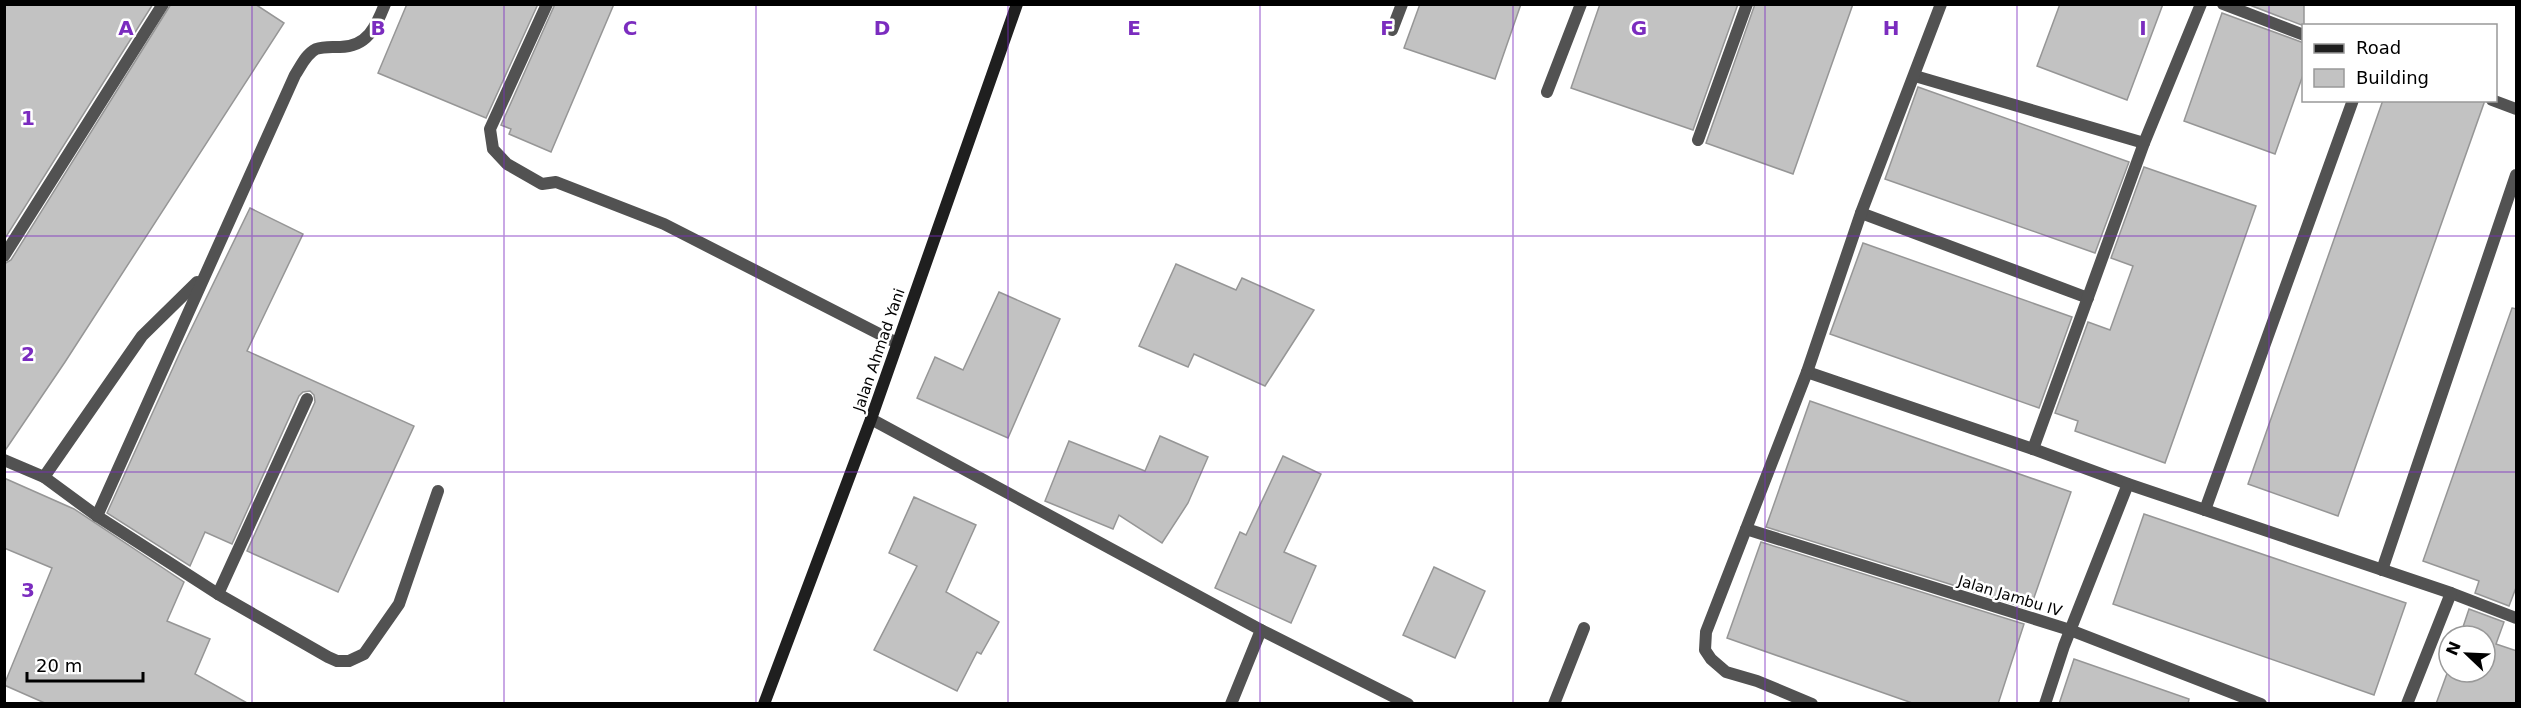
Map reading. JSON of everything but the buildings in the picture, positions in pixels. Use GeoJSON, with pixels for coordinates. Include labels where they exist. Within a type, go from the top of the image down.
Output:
{"type":"FeatureCollection","features":[{"type":"Feature","properties":{"kind":"street"},"geometry":{"type":"LineString","coordinates":[[4,256],[163,4]]}},
{"type":"Feature","properties":{"kind":"street"},"geometry":{"type":"LineString","coordinates":[[97,516],[295,75],[306,58],[318,49],[352,47],[365,40],[375,27],[385,4]]}},
{"type":"Feature","properties":{"kind":"street"},"geometry":{"type":"LineString","coordinates":[[547,4],[490,129],[493,149],[507,164],[542,183],[556,182],[664,224],[897,343]]}},
{"type":"Feature","properties":{"kind":"street","name":"Jalan Ahmad Yani"},"geometry":{"type":"LineString","coordinates":[[764,704],[871,419],[1017,4]]}},
{"type":"Feature","properties":{"kind":"street"},"geometry":{"type":"LineString","coordinates":[[1392,30],[1402,4]]}},
{"type":"Feature","properties":{"kind":"street"},"geometry":{"type":"LineString","coordinates":[[1547,92],[1581,4]]}},
{"type":"Feature","properties":{"kind":"street"},"geometry":{"type":"LineString","coordinates":[[1698,140],[1747,4]]}},
{"type":"Feature","properties":{"kind":"street"},"geometry":{"type":"LineString","coordinates":[[1812,704],[1757,681],[1726,672],[1711,659],[1705,650],[1706,632],[1807,372],[1861,213],[1941,4]]}},
{"type":"Feature","properties":{"kind":"street"},"geometry":{"type":"LineString","coordinates":[[2033,449],[2144,143],[2201,4]]}},
{"type":"Feature","properties":{"kind":"street"},"geometry":{"type":"LineString","coordinates":[[2223,4],[2302,34]]}},
{"type":"Feature","properties":{"kind":"street"},"geometry":{"type":"LineString","coordinates":[[1915,76],[2144,143]]}},
{"type":"Feature","properties":{"kind":"street"},"geometry":{"type":"LineString","coordinates":[[2205,510],[2352,102]]}},
{"type":"Feature","properties":{"kind":"street"},"geometry":{"type":"LineString","coordinates":[[2497,102],[2517,109]]}},
{"type":"Feature","properties":{"kind":"street"},"geometry":{"type":"LineString","coordinates":[[2382,570],[2517,175]]}},
{"type":"Feature","properties":{"kind":"street"},"geometry":{"type":"LineString","coordinates":[[1861,213],[2088,298]]}},
{"type":"Feature","properties":{"kind":"street"},"geometry":{"type":"LineString","coordinates":[[44,477],[142,336],[203,277]]}},
{"type":"Feature","properties":{"kind":"street"},"geometry":{"type":"LineString","coordinates":[[1807,372],[2451,593],[2517,618]]}},
{"type":"Feature","properties":{"kind":"street"},"geometry":{"type":"LineString","coordinates":[[218,594],[307,399]]}},
{"type":"Feature","properties":{"kind":"street"},"geometry":{"type":"LineString","coordinates":[[871,419],[1261,630],[1408,704]]}},
{"type":"Feature","properties":{"kind":"street"},"geometry":{"type":"LineString","coordinates":[[4,460],[44,477],[97,516],[218,594],[328,657],[342,662],[364,654],[399,604],[438,491]]}},
{"type":"Feature","properties":{"kind":"street"},"geometry":{"type":"LineString","coordinates":[[2045,704],[2070,630],[2128,484]]}},
{"type":"Feature","properties":{"kind":"street","name":"Jalan Jambu IV"},"geometry":{"type":"LineString","coordinates":[[1746,529],[2070,630],[2261,704]]}},
{"type":"Feature","properties":{"kind":"street"},"geometry":{"type":"LineString","coordinates":[[2408,704],[2451,593]]}},
{"type":"Feature","properties":{"kind":"street"},"geometry":{"type":"LineString","coordinates":[[1554,704],[1584,628]]}},
{"type":"Feature","properties":{"kind":"street"},"geometry":{"type":"LineString","coordinates":[[1232,704],[1261,630]]}}]}
